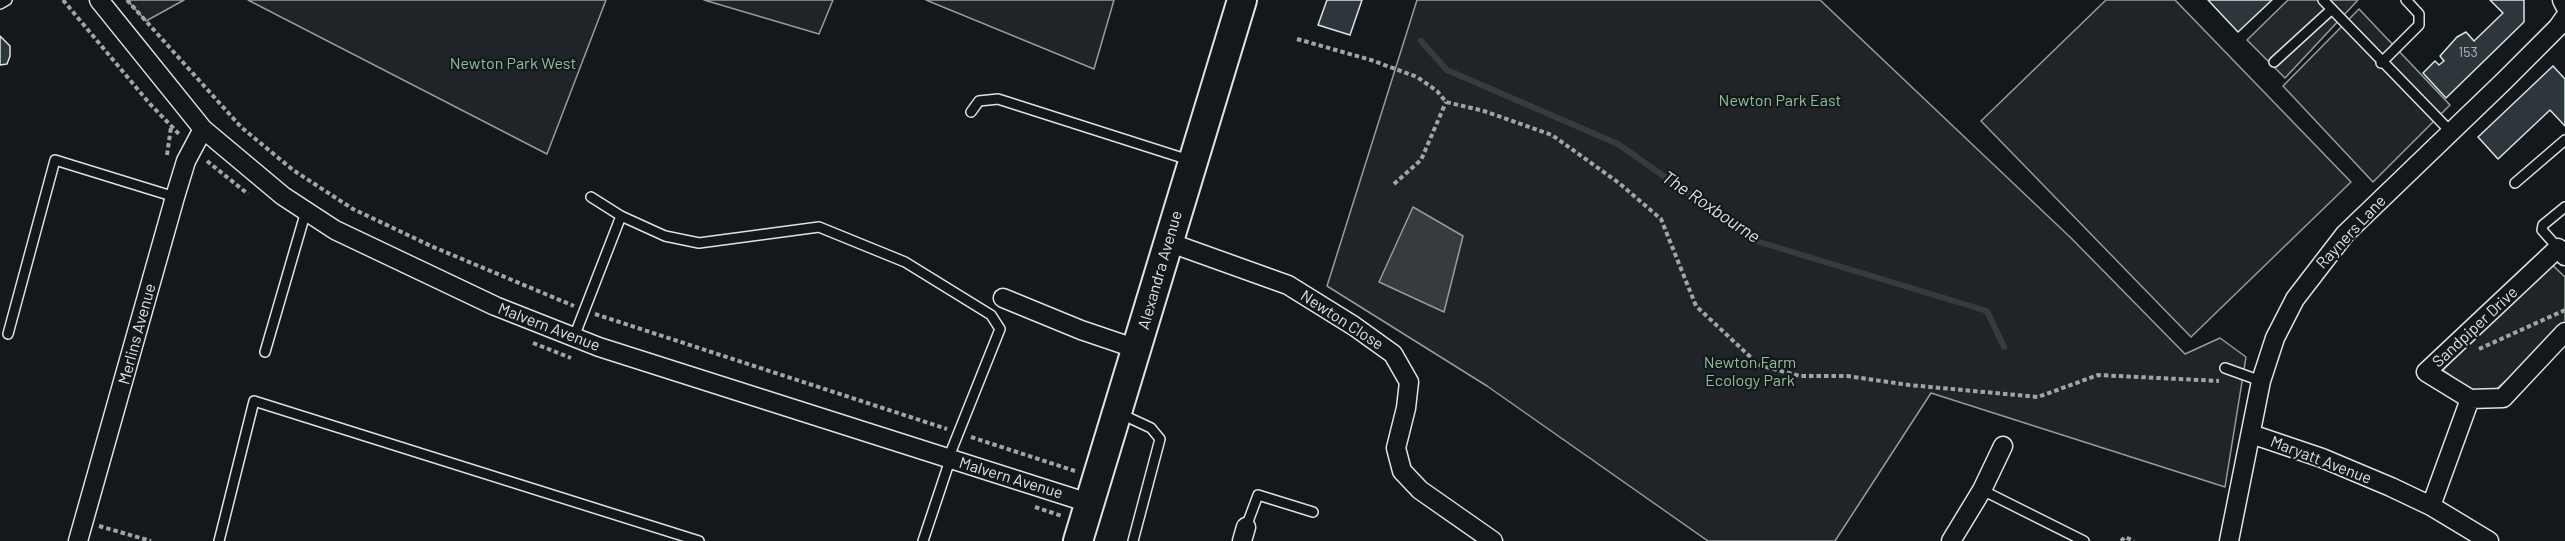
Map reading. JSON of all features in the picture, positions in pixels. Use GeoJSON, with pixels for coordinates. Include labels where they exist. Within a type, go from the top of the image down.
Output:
{"type":"FeatureCollection","features":[{"type":"Feature","properties":{"kind":"main road","name":"Alexandra Avenue"},"geometry":{"type":"LineString","coordinates":[[1078,541],[1137,349],[1191,160],[1242,0]]}},
{"type":"Feature","properties":{"kind":"street","name":"Malvern Avenue"},"geometry":{"type":"LineString","coordinates":[[99,0],[203,129],[283,196],[335,230],[495,306],[573,337],[949,460],[1089,503]]}},
{"type":"Feature","properties":{"kind":"street"},"geometry":{"type":"LineString","coordinates":[[2562,0],[2565,6]]}},
{"type":"Feature","properties":{"kind":"street","name":"Rayners Lane"},"geometry":{"type":"LineString","coordinates":[[2229,541],[2261,381],[2275,338],[2295,299],[2345,234],[2558,27],[2565,17]]}},
{"type":"Feature","properties":{"kind":"street","name":"Merlins Avenue"},"geometry":{"type":"LineString","coordinates":[[78,541],[175,197],[186,161],[203,129]]}},
{"type":"Feature","properties":{"kind":"street","name":"Newton Close"},"geometry":{"type":"LineString","coordinates":[[1168,242],[1288,285],[1354,326],[1393,354],[1408,382],[1406,408],[1396,448],[1402,471],[1420,490],[1481,538]]}},
{"type":"Feature","properties":{"kind":"street","name":"Sandpiper Drive"},"geometry":{"type":"LineString","coordinates":[[2470,399],[2426,372],[2561,252]]}},
{"type":"Feature","properties":{"kind":"street"},"geometry":{"type":"LineString","coordinates":[[1003,298],[1081,330],[1137,349]]}},
{"type":"Feature","properties":{"kind":"street"},"geometry":{"type":"LineString","coordinates":[[2431,506],[2470,399],[2503,398],[2565,332]]}},
{"type":"Feature","properties":{"kind":"street","name":"Maryatt Avenue"},"geometry":{"type":"LineString","coordinates":[[2251,434],[2322,458],[2391,487],[2431,506],[2478,538]]}},
{"type":"Feature","properties":{"kind":"street"},"geometry":{"type":"LineString","coordinates":[[1951,541],[1982,489],[2003,446]]}},
{"type":"Feature","properties":{"kind":"lane"},"geometry":{"type":"LineString","coordinates":[[0,4],[7,0]]}},
{"type":"Feature","properties":{"kind":"lane"},"geometry":{"type":"LineString","coordinates":[[2323,0],[2381,63],[2451,132]]}},
{"type":"Feature","properties":{"kind":"lane"},"geometry":{"type":"LineString","coordinates":[[2381,63],[2420,25],[2419,14],[2406,0]]}},
{"type":"Feature","properties":{"kind":"lane"},"geometry":{"type":"LineString","coordinates":[[2274,62],[2332,9]]}},
{"type":"Feature","properties":{"kind":"lane"},"geometry":{"type":"LineString","coordinates":[[971,112],[979,101],[998,99],[1191,160]]}},
{"type":"Feature","properties":{"kind":"lane"},"geometry":{"type":"LineString","coordinates":[[2515,183],[2565,140]]}},
{"type":"Feature","properties":{"kind":"lane"},"geometry":{"type":"LineString","coordinates":[[8,334],[55,160],[175,197]]}},
{"type":"Feature","properties":{"kind":"lane"},"geometry":{"type":"LineString","coordinates":[[591,197],[621,216],[665,236],[699,243],[819,226],[905,262],[991,315],[1000,329],[958,433],[923,541]]}},
{"type":"Feature","properties":{"kind":"lane"},"geometry":{"type":"LineString","coordinates":[[2561,252],[2542,230],[2544,225],[2565,207]]}},
{"type":"Feature","properties":{"kind":"lane"},"geometry":{"type":"LineString","coordinates":[[265,352],[306,211]]}},
{"type":"Feature","properties":{"kind":"lane"},"geometry":{"type":"LineString","coordinates":[[573,337],[621,216]]}},
{"type":"Feature","properties":{"kind":"lane"},"geometry":{"type":"LineString","coordinates":[[2225,368],[2261,381]]}},
{"type":"Feature","properties":{"kind":"lane"},"geometry":{"type":"LineString","coordinates":[[219,541],[254,401],[699,541]]}},
{"type":"Feature","properties":{"kind":"lane"},"geometry":{"type":"LineString","coordinates":[[1118,412],[1151,428],[1160,439],[1133,541]]}},
{"type":"Feature","properties":{"kind":"lane"},"geometry":{"type":"LineString","coordinates":[[1982,489],[2084,541]]}},
{"type":"Feature","properties":{"kind":"lane"},"geometry":{"type":"LineString","coordinates":[[1244,534],[1258,495],[1313,512]]}},
{"type":"Feature","properties":{"kind":"path"},"geometry":{"type":"LineString","coordinates":[[127,0],[241,127],[293,170],[353,209],[430,246],[584,310],[1075,471]]}},
{"type":"Feature","properties":{"kind":"path"},"geometry":{"type":"LineString","coordinates":[[1297,39],[1371,60],[1417,77],[1437,91],[1446,102],[1484,111],[1552,135],[1619,183],[1660,219],[1696,306],[1759,365],[1800,376],[1847,376],[1910,385],[2038,397],[2098,375],[2220,381]]}},
{"type":"Feature","properties":{"kind":"path"},"geometry":{"type":"LineString","coordinates":[[1394,184],[1421,160],[1446,102]]}},
{"type":"Feature","properties":{"kind":"path"},"geometry":{"type":"LineString","coordinates":[[2469,353],[2565,310]]}},
{"type":"Feature","properties":{"kind":"path"},"geometry":{"type":"LineString","coordinates":[[84,522],[151,541]]}},
{"type":"Feature","properties":{"kind":"path"},"geometry":{"type":"LineString","coordinates":[[2121,541],[2125,537],[2134,541]]}},
{"type":"Feature","properties":{"kind":"green space"},"geometry":{"type":"Polygon","coordinates":[[[127,0],[184,0],[146,21],[127,0]]]}},
{"type":"Feature","properties":{"kind":"green space","name":"Newton Park West"},"geometry":{"type":"Polygon","coordinates":[[[248,0],[606,0],[547,154],[248,0]]]}},
{"type":"Feature","properties":{"kind":"green space"},"geometry":{"type":"Polygon","coordinates":[[[704,0],[833,0],[819,34],[704,0]]]}},
{"type":"Feature","properties":{"kind":"green space"},"geometry":{"type":"Polygon","coordinates":[[[926,0],[1114,0],[1094,69],[926,0]]]}},
{"type":"Feature","properties":{"kind":"green space","name":"Newton Farm Ecology Park"},"geometry":{"type":"Polygon","coordinates":[[[1417,0],[1820,0],[2071,238],[2185,354],[2220,338],[2246,357],[2225,487],[1931,393],[1835,541],[1708,541],[1487,386],[1327,286],[1417,0]]]}},
{"type":"Feature","properties":{"kind":"green space"},"geometry":{"type":"Polygon","coordinates":[[[2106,0],[2175,0],[2351,182],[2191,337],[1981,121],[2106,0]]]}},
{"type":"Feature","properties":{"kind":"green space"},"geometry":{"type":"Polygon","coordinates":[[[2359,9],[2450,105],[2373,182],[2283,86],[2359,9]]]}},
{"type":"Feature","properties":{"kind":"green space"},"geometry":{"type":"Polygon","coordinates":[[[2547,260],[2565,277],[2565,328],[2484,400],[2443,370],[2547,260]]]}},
{"type":"Feature","properties":{"kind":"shaded area"},"geometry":{"type":"Polygon","coordinates":[[[2288,0],[2358,0],[2285,78],[2247,40],[2288,0]]]}},
{"type":"Feature","properties":{"kind":"shaded area"},"geometry":{"type":"Polygon","coordinates":[[[1413,207],[1463,236],[1444,312],[1379,282],[1413,207]]]}},
{"type":"Feature","properties":{"kind":"building"},"geometry":{"type":"Polygon","coordinates":[[[1327,0],[1362,0],[1350,35],[1318,25],[1327,0]]]}},
{"type":"Feature","properties":{"kind":"building"},"geometry":{"type":"Polygon","coordinates":[[[2208,0],[2272,0],[2238,32],[2208,0]]]}},
{"type":"Feature","properties":{"kind":"building"},"geometry":{"type":"Polygon","coordinates":[[[2490,0],[2524,0],[2524,22],[2446,98],[2423,73],[2435,61],[2439,65],[2444,61],[2440,56],[2457,37],[2466,32],[2474,41],[2503,13],[2490,0]]]}},
{"type":"Feature","properties":{"kind":"building"},"geometry":{"type":"Polygon","coordinates":[[[0,36],[10,46],[10,56],[7,64],[0,65],[0,36]]]}},
{"type":"Feature","properties":{"kind":"building"},"geometry":{"type":"Polygon","coordinates":[[[2553,66],[2565,79],[2565,126],[2550,110],[2498,159],[2478,137],[2553,66]]]}},
{"type":"Feature","properties":{"kind":"waterway","name":"The Roxbourne"},"geometry":{"type":"LineString","coordinates":[[1421,41],[1447,70],[1618,144],[1756,241],[1987,311],[2004,347]]}},
{"type":"Feature","properties":{"kind":"park label","name":"Newton Park East"},"geometry":{"type":"Point","coordinates":[1780,101]}}]}
